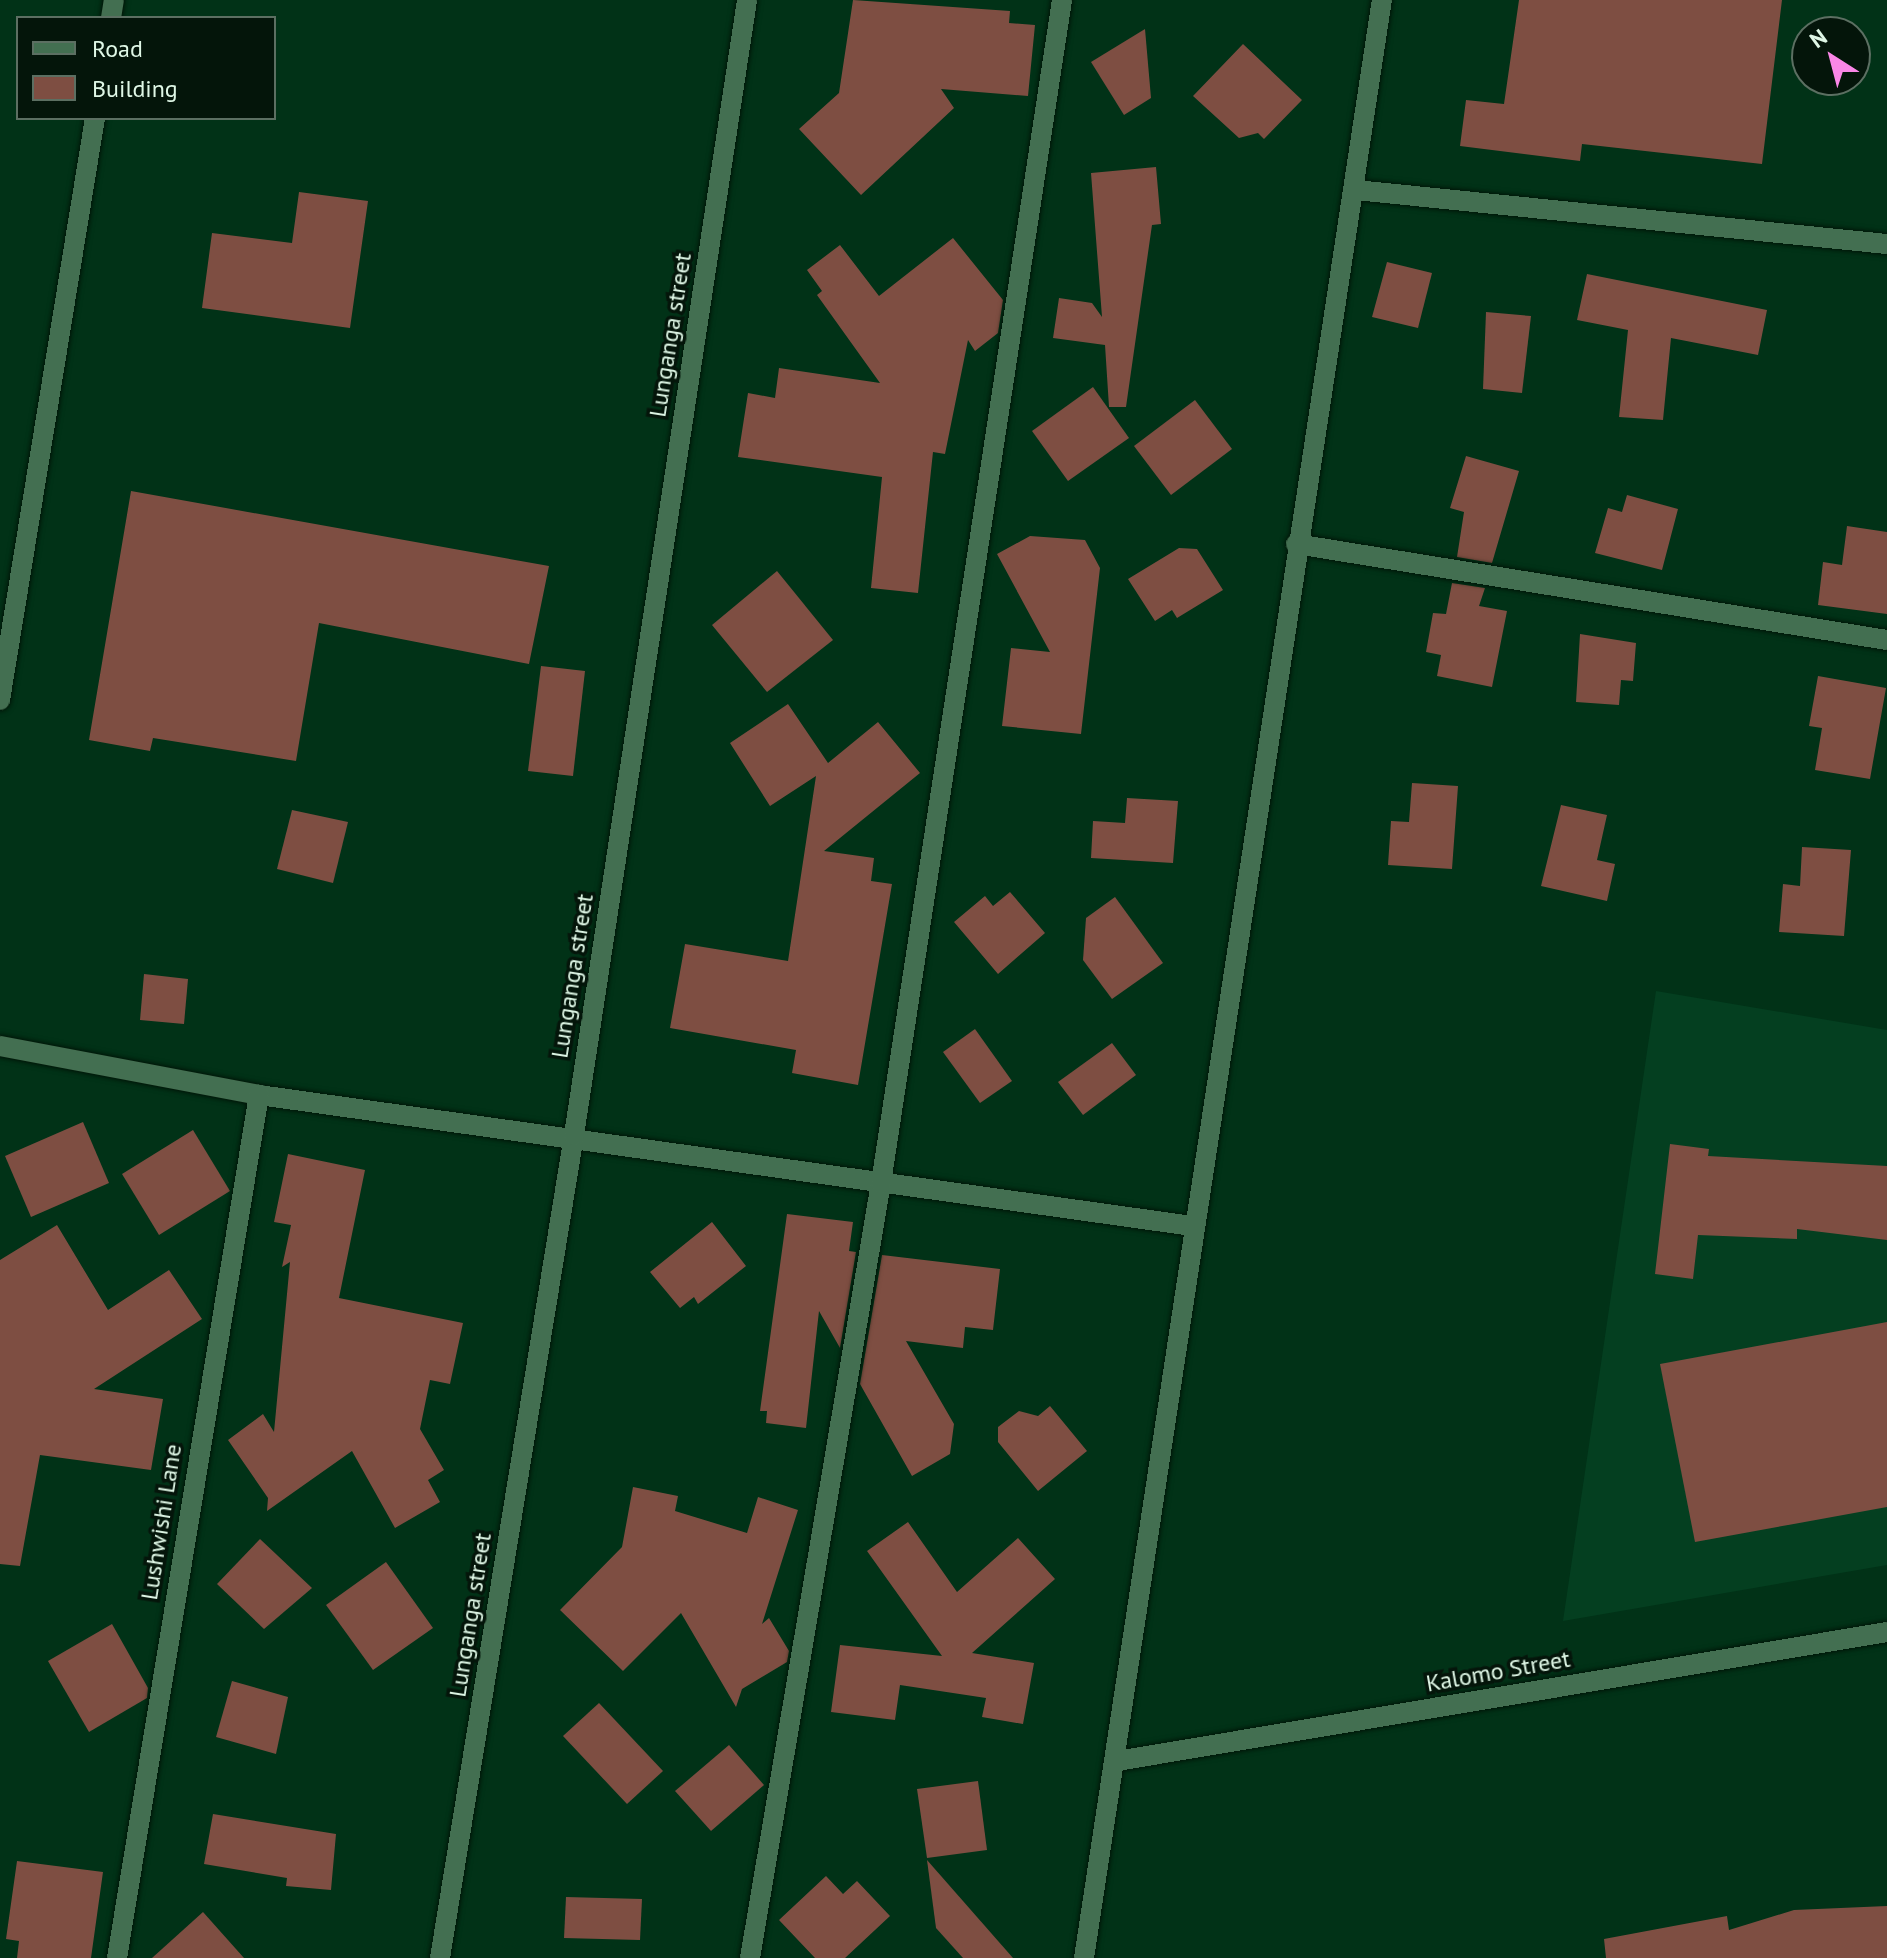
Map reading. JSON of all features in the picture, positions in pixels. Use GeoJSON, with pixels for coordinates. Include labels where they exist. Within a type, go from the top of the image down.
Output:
{"type":"FeatureCollection","features":[{"type":"Feature","properties":{"kind":"street","name":"Lunganga street"},"geometry":{"type":"LineString","coordinates":[[440,1958],[574,1135],[747,0]]}},
{"type":"Feature","properties":{"kind":"street"},"geometry":{"type":"LineString","coordinates":[[750,1958],[881,1183],[1062,0]]}},
{"type":"Feature","properties":{"kind":"street"},"geometry":{"type":"LineString","coordinates":[[1084,1958],[1117,1761],[1192,1226],[1296,544],[1356,190],[1382,0]]}},
{"type":"Feature","properties":{"kind":"street"},"geometry":{"type":"LineString","coordinates":[[0,700],[95,120]]}},
{"type":"Feature","properties":{"kind":"street"},"geometry":{"type":"LineString","coordinates":[[1356,190],[1887,244]]}},
{"type":"Feature","properties":{"kind":"street"},"geometry":{"type":"LineString","coordinates":[[1296,544],[1887,640]]}},
{"type":"Feature","properties":{"kind":"street"},"geometry":{"type":"LineString","coordinates":[[0,1046],[259,1095],[574,1135],[881,1183],[1192,1226]]}},
{"type":"Feature","properties":{"kind":"street","name":"Lushwishi Lane"},"geometry":{"type":"LineString","coordinates":[[117,1958],[259,1095]]}},
{"type":"Feature","properties":{"kind":"street","name":"Kalomo Street"},"geometry":{"type":"LineString","coordinates":[[1117,1761],[1887,1632]]}},
{"type":"Feature","properties":{"kind":"shaded area"},"geometry":{"type":"Polygon","coordinates":[[[1656,991],[1887,1030],[1887,1565],[1563,1621],[1656,991]]]}},
{"type":"Feature","properties":{"kind":"building"},"geometry":{"type":"Polygon","coordinates":[[[853,0],[1010,11],[1009,23],[1035,25],[1028,96],[941,89],[954,108],[861,195],[799,129],[839,93],[853,0]]]}},
{"type":"Feature","properties":{"kind":"building"},"geometry":{"type":"Polygon","coordinates":[[[1519,0],[1782,0],[1762,164],[1582,144],[1580,161],[1460,146],[1466,100],[1504,104],[1519,0]]]}},
{"type":"Feature","properties":{"kind":"building"},"geometry":{"type":"Polygon","coordinates":[[[1145,29],[1151,98],[1124,115],[1091,62],[1145,29]]]}},
{"type":"Feature","properties":{"kind":"building"},"geometry":{"type":"Polygon","coordinates":[[[1243,44],[1302,100],[1264,139],[1258,133],[1239,138],[1193,96],[1243,44]]]}},
{"type":"Feature","properties":{"kind":"building"},"geometry":{"type":"Polygon","coordinates":[[[1156,167],[1161,224],[1152,225],[1126,407],[1109,407],[1105,345],[1053,338],[1059,298],[1092,303],[1102,317],[1091,173],[1156,167]]]}},
{"type":"Feature","properties":{"kind":"building"},"geometry":{"type":"Polygon","coordinates":[[[299,192],[368,201],[350,328],[202,308],[212,233],[292,243],[299,192]]]}},
{"type":"Feature","properties":{"kind":"building"},"geometry":{"type":"Polygon","coordinates":[[[953,238],[1003,300],[998,333],[975,351],[968,340],[945,454],[933,452],[918,593],[871,588],[882,477],[738,457],[748,393],[775,398],[779,368],[880,383],[817,295],[822,291],[807,270],[840,245],[879,296],[953,238]]]}},
{"type":"Feature","properties":{"kind":"building"},"geometry":{"type":"Polygon","coordinates":[[[1387,262],[1432,273],[1418,328],[1372,317],[1387,262]]]}},
{"type":"Feature","properties":{"kind":"building"},"geometry":{"type":"Polygon","coordinates":[[[1587,274],[1767,310],[1758,355],[1671,338],[1663,420],[1619,417],[1628,330],[1577,320],[1587,274]]]}},
{"type":"Feature","properties":{"kind":"building"},"geometry":{"type":"Polygon","coordinates":[[[1486,312],[1531,316],[1522,393],[1483,389],[1486,312]]]}},
{"type":"Feature","properties":{"kind":"building"},"geometry":{"type":"Polygon","coordinates":[[[1093,387],[1129,438],[1068,481],[1032,431],[1093,387]]]}},
{"type":"Feature","properties":{"kind":"building"},"geometry":{"type":"Polygon","coordinates":[[[1195,400],[1232,449],[1171,495],[1134,446],[1195,400]]]}},
{"type":"Feature","properties":{"kind":"building"},"geometry":{"type":"Polygon","coordinates":[[[1466,456],[1519,471],[1492,563],[1457,557],[1464,512],[1450,508],[1466,456]]]}},
{"type":"Feature","properties":{"kind":"building"},"geometry":{"type":"Polygon","coordinates":[[[131,491],[549,566],[529,664],[319,623],[296,761],[153,738],[150,751],[89,740],[131,491]]]}},
{"type":"Feature","properties":{"kind":"building"},"geometry":{"type":"Polygon","coordinates":[[[1627,495],[1678,509],[1662,570],[1595,553],[1608,508],[1622,512],[1627,495]]]}},
{"type":"Feature","properties":{"kind":"building"},"geometry":{"type":"Polygon","coordinates":[[[1847,526],[1887,532],[1887,614],[1818,605],[1823,562],[1842,565],[1847,526]]]}},
{"type":"Feature","properties":{"kind":"building"},"geometry":{"type":"Polygon","coordinates":[[[1030,536],[1085,540],[1100,568],[1081,734],[1002,726],[1011,648],[1050,652],[997,554],[1030,536]]]}},
{"type":"Feature","properties":{"kind":"building"},"geometry":{"type":"Polygon","coordinates":[[[1179,548],[1197,549],[1223,590],[1177,618],[1172,610],[1155,621],[1128,579],[1179,548]]]}},
{"type":"Feature","properties":{"kind":"building"},"geometry":{"type":"Polygon","coordinates":[[[777,571],[833,640],[767,692],[712,625],[777,571]]]}},
{"type":"Feature","properties":{"kind":"building"},"geometry":{"type":"Polygon","coordinates":[[[1452,583],[1485,588],[1479,606],[1507,611],[1492,687],[1437,676],[1441,655],[1426,652],[1433,613],[1446,614],[1452,583]]]}},
{"type":"Feature","properties":{"kind":"building"},"geometry":{"type":"Polygon","coordinates":[[[1580,634],[1636,643],[1633,681],[1621,680],[1619,705],[1576,702],[1580,634]]]}},
{"type":"Feature","properties":{"kind":"building"},"geometry":{"type":"Polygon","coordinates":[[[541,666],[585,671],[573,776],[528,771],[541,666]]]}},
{"type":"Feature","properties":{"kind":"building"},"geometry":{"type":"Polygon","coordinates":[[[1818,676],[1886,688],[1870,779],[1815,770],[1822,728],[1809,726],[1818,676]]]}},
{"type":"Feature","properties":{"kind":"building"},"geometry":{"type":"Polygon","coordinates":[[[788,704],[828,763],[878,722],[920,773],[824,851],[874,858],[871,881],[892,884],[858,1085],[792,1073],[796,1050],[670,1028],[685,944],[788,961],[816,776],[770,806],[730,743],[788,704]]]}},
{"type":"Feature","properties":{"kind":"building"},"geometry":{"type":"Polygon","coordinates":[[[1412,783],[1458,786],[1452,869],[1388,865],[1391,821],[1409,822],[1412,783]]]}},
{"type":"Feature","properties":{"kind":"building"},"geometry":{"type":"Polygon","coordinates":[[[1127,798],[1178,801],[1173,863],[1091,858],[1093,821],[1125,823],[1127,798]]]}},
{"type":"Feature","properties":{"kind":"building"},"geometry":{"type":"Polygon","coordinates":[[[1561,805],[1607,815],[1597,860],[1615,864],[1607,901],[1541,886],[1561,805]]]}},
{"type":"Feature","properties":{"kind":"building"},"geometry":{"type":"Polygon","coordinates":[[[292,810],[348,822],[333,883],[277,869],[292,810]]]}},
{"type":"Feature","properties":{"kind":"building"},"geometry":{"type":"Polygon","coordinates":[[[1802,847],[1851,850],[1844,936],[1779,932],[1783,884],[1800,886],[1802,847]]]}},
{"type":"Feature","properties":{"kind":"building"},"geometry":{"type":"Polygon","coordinates":[[[1010,892],[1045,933],[998,974],[954,922],[985,896],[993,906],[1010,892]]]}},
{"type":"Feature","properties":{"kind":"building"},"geometry":{"type":"Polygon","coordinates":[[[1115,897],[1163,963],[1112,999],[1083,960],[1086,918],[1115,897]]]}},
{"type":"Feature","properties":{"kind":"building"},"geometry":{"type":"Polygon","coordinates":[[[144,974],[188,979],[184,1024],[140,1020],[144,974]]]}},
{"type":"Feature","properties":{"kind":"building"},"geometry":{"type":"Polygon","coordinates":[[[975,1029],[1012,1081],[980,1103],[943,1052],[975,1029]]]}},
{"type":"Feature","properties":{"kind":"building"},"geometry":{"type":"Polygon","coordinates":[[[1112,1043],[1136,1075],[1083,1115],[1058,1082],[1112,1043]]]}},
{"type":"Feature","properties":{"kind":"building"},"geometry":{"type":"Polygon","coordinates":[[[83,1122],[109,1183],[31,1217],[5,1156],[83,1122]]]}},
{"type":"Feature","properties":{"kind":"building"},"geometry":{"type":"Polygon","coordinates":[[[193,1130],[230,1191],[159,1235],[122,1174],[193,1130]]]}},
{"type":"Feature","properties":{"kind":"building"},"geometry":{"type":"Polygon","coordinates":[[[1670,1144],[1709,1149],[1708,1156],[1887,1166],[1887,1240],[1797,1229],[1797,1239],[1698,1235],[1693,1279],[1655,1274],[1670,1144]]]}},
{"type":"Feature","properties":{"kind":"building"},"geometry":{"type":"Polygon","coordinates":[[[288,1154],[365,1170],[339,1298],[463,1323],[450,1384],[430,1380],[420,1429],[444,1470],[428,1480],[440,1502],[395,1528],[352,1451],[267,1511],[268,1498],[228,1440],[263,1414],[274,1432],[290,1262],[282,1267],[291,1225],[274,1222],[288,1154]]]}},
{"type":"Feature","properties":{"kind":"building"},"geometry":{"type":"Polygon","coordinates":[[[787,1214],[853,1222],[849,1251],[856,1252],[840,1348],[819,1311],[806,1428],[766,1423],[767,1411],[760,1411],[787,1214]]]}},
{"type":"Feature","properties":{"kind":"building"},"geometry":{"type":"Polygon","coordinates":[[[712,1222],[746,1266],[698,1304],[694,1297],[680,1308],[650,1272],[712,1222]]]}},
{"type":"Feature","properties":{"kind":"building"},"geometry":{"type":"Polygon","coordinates":[[[57,1225],[108,1310],[169,1270],[202,1319],[94,1389],[163,1399],[151,1470],[40,1455],[20,1566],[0,1564],[0,1260],[57,1225]]]}},
{"type":"Feature","properties":{"kind":"building"},"geometry":{"type":"Polygon","coordinates":[[[882,1255],[1000,1269],[993,1330],[965,1327],[963,1348],[906,1341],[954,1424],[950,1454],[912,1476],[860,1384],[882,1255]]]}},
{"type":"Feature","properties":{"kind":"building"},"geometry":{"type":"Polygon","coordinates":[[[1887,1322],[1887,1507],[1695,1542],[1660,1364],[1887,1322]]]}},
{"type":"Feature","properties":{"kind":"building"},"geometry":{"type":"Polygon","coordinates":[[[1050,1406],[1087,1451],[1038,1491],[998,1442],[998,1427],[1019,1411],[1038,1416],[1050,1406]]]}},
{"type":"Feature","properties":{"kind":"building"},"geometry":{"type":"Polygon","coordinates":[[[633,1487],[678,1496],[675,1511],[747,1533],[758,1497],[798,1510],[762,1624],[769,1618],[789,1651],[787,1662],[742,1689],[736,1707],[681,1613],[623,1671],[560,1610],[622,1547],[633,1487]]]}},
{"type":"Feature","properties":{"kind":"building"},"geometry":{"type":"Polygon","coordinates":[[[908,1522],[957,1592],[1018,1538],[1055,1579],[972,1653],[1034,1663],[1023,1724],[982,1717],[986,1698],[900,1685],[895,1720],[831,1712],[840,1645],[942,1656],[867,1551],[908,1522]]]}},
{"type":"Feature","properties":{"kind":"building"},"geometry":{"type":"Polygon","coordinates":[[[260,1539],[312,1588],[264,1629],[217,1584],[260,1539]]]}},
{"type":"Feature","properties":{"kind":"building"},"geometry":{"type":"Polygon","coordinates":[[[386,1562],[433,1628],[373,1670],[326,1605],[386,1562]]]}},
{"type":"Feature","properties":{"kind":"building"},"geometry":{"type":"Polygon","coordinates":[[[112,1624],[148,1688],[147,1698],[89,1732],[48,1661],[112,1624]]]}},
{"type":"Feature","properties":{"kind":"building"},"geometry":{"type":"Polygon","coordinates":[[[232,1681],[288,1697],[276,1754],[216,1737],[232,1681]]]}},
{"type":"Feature","properties":{"kind":"building"},"geometry":{"type":"Polygon","coordinates":[[[599,1703],[663,1771],[627,1804],[563,1736],[599,1703]]]}},
{"type":"Feature","properties":{"kind":"building"},"geometry":{"type":"Polygon","coordinates":[[[729,1745],[764,1785],[711,1831],[675,1791],[729,1745]]]}},
{"type":"Feature","properties":{"kind":"building"},"geometry":{"type":"Polygon","coordinates":[[[978,1781],[987,1850],[927,1858],[917,1789],[978,1781]]]}},
{"type":"Feature","properties":{"kind":"building"},"geometry":{"type":"Polygon","coordinates":[[[213,1814],[336,1834],[331,1890],[286,1886],[287,1878],[204,1864],[213,1814]]]}},
{"type":"Feature","properties":{"kind":"building"},"geometry":{"type":"Polygon","coordinates":[[[927,1860],[1013,1958],[963,1958],[936,1928],[927,1860]]]}},
{"type":"Feature","properties":{"kind":"building"},"geometry":{"type":"Polygon","coordinates":[[[17,1861],[103,1872],[91,1958],[17,1958],[19,1941],[6,1939],[17,1861]]]}},
{"type":"Feature","properties":{"kind":"building"},"geometry":{"type":"Polygon","coordinates":[[[826,1876],[843,1894],[857,1881],[890,1916],[845,1958],[815,1958],[779,1920],[826,1876]]]}},
{"type":"Feature","properties":{"kind":"building"},"geometry":{"type":"Polygon","coordinates":[[[566,1897],[642,1899],[640,1940],[564,1938],[566,1897]]]}},
{"type":"Feature","properties":{"kind":"building"},"geometry":{"type":"Polygon","coordinates":[[[1887,1906],[1887,1958],[1606,1958],[1604,1939],[1727,1916],[1729,1930],[1794,1910],[1887,1906]]]}},
{"type":"Feature","properties":{"kind":"building"},"geometry":{"type":"Polygon","coordinates":[[[203,1912],[244,1958],[152,1958],[203,1912]]]}}]}
